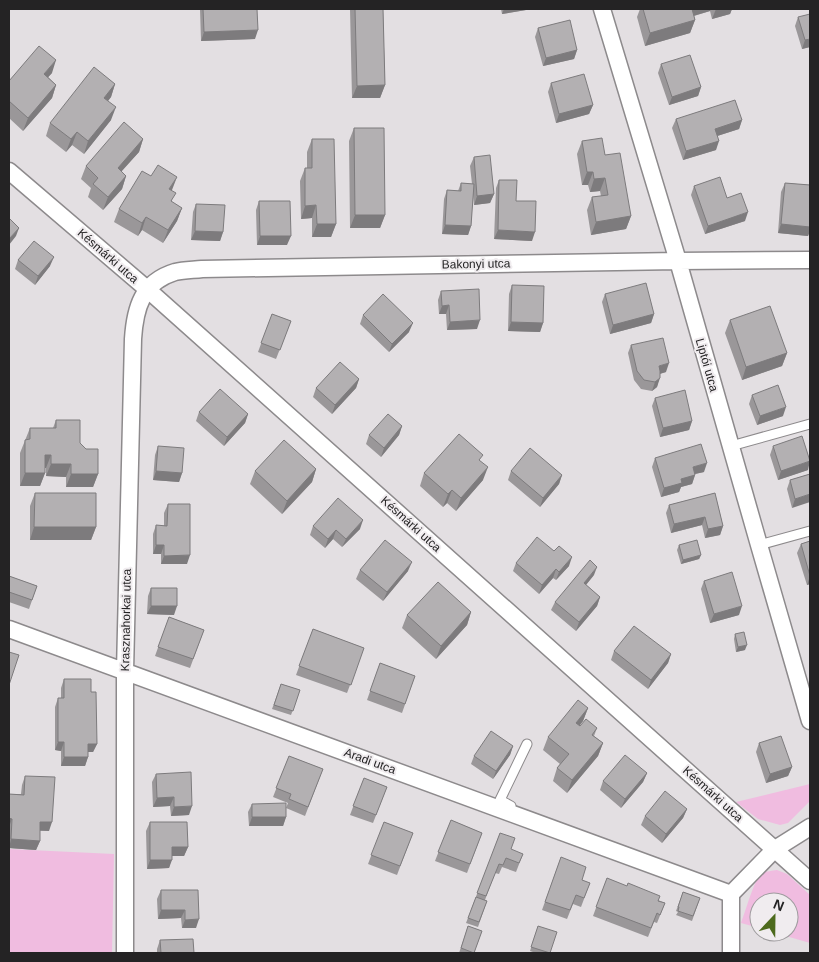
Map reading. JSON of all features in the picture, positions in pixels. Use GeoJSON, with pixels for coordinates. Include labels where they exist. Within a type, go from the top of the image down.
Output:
{"type":"FeatureCollection","features":[{"type":"Feature","properties":{"kind":"street","name":"Liptói utca"},"geometry":{"type":"LineString","coordinates":[[602,9],[678,261],[810,721]]}},
{"type":"Feature","properties":{"kind":"street","name":"Késmárki utca"},"geometry":{"type":"LineString","coordinates":[[9,171],[147,289],[810,881]]}},
{"type":"Feature","properties":{"kind":"street","name":"Bakonyi utca"},"geometry":{"type":"LineString","coordinates":[[147,289],[175,272],[202,269],[810,260]]}},
{"type":"Feature","properties":{"kind":"street","name":"Krasznahorkai utca"},"geometry":{"type":"LineString","coordinates":[[125,953],[125,671],[133,339],[134,322],[138,306],[147,289]]}},
{"type":"Feature","properties":{"kind":"street","name":"Aradi utca"},"geometry":{"type":"LineString","coordinates":[[9,629],[731,894]]}},
{"type":"Feature","properties":{"kind":"street"},"geometry":{"type":"LineString","coordinates":[[731,953],[731,894],[774,849],[810,827]]}},
{"type":"Feature","properties":{"kind":"lane"},"geometry":{"type":"LineString","coordinates":[[731,446],[810,424]]}},
{"type":"Feature","properties":{"kind":"lane"},"geometry":{"type":"LineString","coordinates":[[759,545],[810,531]]}},
{"type":"Feature","properties":{"kind":"lane"},"geometry":{"type":"LineString","coordinates":[[527,744],[500,800],[547,826]]}},
{"type":"Feature","properties":{"kind":"shaded area"},"geometry":{"type":"Polygon","coordinates":[[[810,784],[810,801],[788,823],[780,825],[758,819],[736,802],[810,784]]]}},
{"type":"Feature","properties":{"kind":"shaded area"},"geometry":{"type":"Polygon","coordinates":[[[9,849],[114,854],[112,953],[9,953],[9,849]]]}},
{"type":"Feature","properties":{"kind":"shaded area"},"geometry":{"type":"Polygon","coordinates":[[[777,870],[787,874],[810,895],[810,943],[799,940],[799,892],[752,892],[758,877],[764,872],[777,870]]]}},
{"type":"Feature","properties":{"kind":"shaded area"},"geometry":{"type":"Polygon","coordinates":[[[749,901],[749,925],[741,923],[749,901]]]}},
{"type":"Feature","properties":{"kind":"building"},"geometry":{"type":"Polygon","coordinates":[[[203,9],[257,9],[258,30],[204,32],[203,9]]]}},
{"type":"Feature","properties":{"kind":"building"},"geometry":{"type":"Polygon","coordinates":[[[355,9],[383,9],[385,85],[357,86],[355,9]]]}},
{"type":"Feature","properties":{"kind":"building"},"geometry":{"type":"Polygon","coordinates":[[[643,9],[692,9],[695,20],[650,33],[643,9]]]}},
{"type":"Feature","properties":{"kind":"building"},"geometry":{"type":"Polygon","coordinates":[[[810,14],[810,39],[805,40],[798,17],[810,14]]]}},
{"type":"Feature","properties":{"kind":"building"},"geometry":{"type":"Polygon","coordinates":[[[570,20],[577,50],[546,58],[538,28],[570,20]]]}},
{"type":"Feature","properties":{"kind":"building"},"geometry":{"type":"Polygon","coordinates":[[[39,46],[56,60],[44,74],[56,85],[28,118],[9,101],[9,81],[39,46]]]}},
{"type":"Feature","properties":{"kind":"building"},"geometry":{"type":"Polygon","coordinates":[[[690,55],[701,87],[672,97],[661,64],[690,55]]]}},
{"type":"Feature","properties":{"kind":"building"},"geometry":{"type":"Polygon","coordinates":[[[94,67],[115,84],[104,98],[116,107],[88,141],[77,132],[71,139],[50,123],[94,67]]]}},
{"type":"Feature","properties":{"kind":"building"},"geometry":{"type":"Polygon","coordinates":[[[584,74],[593,105],[559,114],[551,83],[584,74]]]}},
{"type":"Feature","properties":{"kind":"building"},"geometry":{"type":"Polygon","coordinates":[[[735,100],[742,120],[715,129],[719,141],[686,151],[676,119],[735,100]]]}},
{"type":"Feature","properties":{"kind":"building"},"geometry":{"type":"Polygon","coordinates":[[[124,122],[143,139],[118,168],[126,176],[108,197],[93,184],[98,178],[86,166],[124,122]]]}},
{"type":"Feature","properties":{"kind":"building"},"geometry":{"type":"Polygon","coordinates":[[[354,128],[384,128],[385,215],[355,215],[354,128]]]}},
{"type":"Feature","properties":{"kind":"building"},"geometry":{"type":"Polygon","coordinates":[[[602,138],[605,155],[620,153],[631,216],[596,222],[592,197],[608,195],[605,178],[594,179],[593,172],[587,172],[582,141],[602,138]]]}},
{"type":"Feature","properties":{"kind":"building"},"geometry":{"type":"Polygon","coordinates":[[[312,139],[334,139],[336,224],[317,224],[316,205],[305,206],[305,168],[312,168],[312,139]]]}},
{"type":"Feature","properties":{"kind":"building"},"geometry":{"type":"Polygon","coordinates":[[[490,155],[494,194],[477,196],[474,157],[490,155]]]}},
{"type":"Feature","properties":{"kind":"building"},"geometry":{"type":"Polygon","coordinates":[[[158,165],[177,177],[169,189],[176,193],[171,201],[182,208],[168,230],[146,217],[142,223],[119,209],[142,171],[151,176],[158,165]]]}},
{"type":"Feature","properties":{"kind":"building"},"geometry":{"type":"Polygon","coordinates":[[[720,177],[727,198],[741,193],[748,212],[708,226],[694,186],[720,177]]]}},
{"type":"Feature","properties":{"kind":"building"},"geometry":{"type":"Polygon","coordinates":[[[499,180],[517,180],[516,201],[536,201],[535,232],[498,230],[499,180]]]}},
{"type":"Feature","properties":{"kind":"building"},"geometry":{"type":"Polygon","coordinates":[[[461,183],[474,184],[471,226],[445,225],[447,190],[461,191],[461,183]]]}},
{"type":"Feature","properties":{"kind":"building"},"geometry":{"type":"Polygon","coordinates":[[[785,183],[810,185],[810,227],[781,224],[785,183]]]}},
{"type":"Feature","properties":{"kind":"building"},"geometry":{"type":"Polygon","coordinates":[[[259,201],[290,201],[291,236],[260,236],[259,201]]]}},
{"type":"Feature","properties":{"kind":"building"},"geometry":{"type":"Polygon","coordinates":[[[196,204],[225,205],[223,232],[195,231],[196,204]]]}},
{"type":"Feature","properties":{"kind":"building"},"geometry":{"type":"Polygon","coordinates":[[[9,218],[19,228],[9,239],[9,218]]]}},
{"type":"Feature","properties":{"kind":"building"},"geometry":{"type":"Polygon","coordinates":[[[34,241],[54,257],[38,276],[18,260],[34,241]]]}},
{"type":"Feature","properties":{"kind":"building"},"geometry":{"type":"Polygon","coordinates":[[[646,283],[654,314],[613,325],[605,294],[646,283]]]}},
{"type":"Feature","properties":{"kind":"building"},"geometry":{"type":"Polygon","coordinates":[[[512,285],[544,286],[543,323],[511,322],[512,285]]]}},
{"type":"Feature","properties":{"kind":"building"},"geometry":{"type":"Polygon","coordinates":[[[479,289],[480,320],[450,322],[449,305],[442,306],[441,291],[479,289]]]}},
{"type":"Feature","properties":{"kind":"building"},"geometry":{"type":"Polygon","coordinates":[[[383,294],[413,323],[392,344],[363,315],[383,294]]]}},
{"type":"Feature","properties":{"kind":"building"},"geometry":{"type":"Polygon","coordinates":[[[770,306],[787,353],[746,367],[730,320],[770,306]]]}},
{"type":"Feature","properties":{"kind":"building"},"geometry":{"type":"Polygon","coordinates":[[[272,314],[291,321],[280,350],[261,343],[272,314]]]}},
{"type":"Feature","properties":{"kind":"building"},"geometry":{"type":"Polygon","coordinates":[[[663,338],[669,363],[659,366],[660,378],[655,382],[644,380],[637,371],[631,345],[663,338]]]}},
{"type":"Feature","properties":{"kind":"building"},"geometry":{"type":"Polygon","coordinates":[[[340,362],[359,379],[335,405],[316,388],[340,362]]]}},
{"type":"Feature","properties":{"kind":"building"},"geometry":{"type":"Polygon","coordinates":[[[778,385],[786,407],[760,416],[752,395],[778,385]]]}},
{"type":"Feature","properties":{"kind":"building"},"geometry":{"type":"Polygon","coordinates":[[[220,389],[248,414],[227,437],[199,412],[220,389]]]}},
{"type":"Feature","properties":{"kind":"building"},"geometry":{"type":"Polygon","coordinates":[[[685,390],[692,421],[663,428],[655,398],[685,390]]]}},
{"type":"Feature","properties":{"kind":"building"},"geometry":{"type":"Polygon","coordinates":[[[388,414],[402,426],[384,448],[369,435],[388,414]]]}},
{"type":"Feature","properties":{"kind":"building"},"geometry":{"type":"Polygon","coordinates":[[[56,420],[80,420],[80,443],[86,449],[98,449],[98,474],[71,474],[71,464],[51,464],[51,455],[45,455],[45,473],[25,473],[25,440],[30,439],[30,428],[56,428],[56,420]]]}},
{"type":"Feature","properties":{"kind":"building"},"geometry":{"type":"Polygon","coordinates":[[[459,434],[483,455],[479,460],[488,467],[461,498],[452,490],[448,494],[424,473],[459,434]]]}},
{"type":"Feature","properties":{"kind":"building"},"geometry":{"type":"Polygon","coordinates":[[[802,436],[810,461],[781,471],[773,446],[802,436]]]}},
{"type":"Feature","properties":{"kind":"building"},"geometry":{"type":"Polygon","coordinates":[[[284,440],[316,469],[287,501],[255,471],[284,440]]]}},
{"type":"Feature","properties":{"kind":"building"},"geometry":{"type":"Polygon","coordinates":[[[701,444],[707,463],[693,467],[695,475],[681,479],[682,483],[664,488],[655,458],[701,444]]]}},
{"type":"Feature","properties":{"kind":"building"},"geometry":{"type":"Polygon","coordinates":[[[158,446],[184,448],[182,473],[156,471],[158,446]]]}},
{"type":"Feature","properties":{"kind":"building"},"geometry":{"type":"Polygon","coordinates":[[[530,448],[562,475],[543,498],[511,471],[530,448]]]}},
{"type":"Feature","properties":{"kind":"building"},"geometry":{"type":"Polygon","coordinates":[[[810,474],[810,494],[795,499],[790,480],[810,474]]]}},
{"type":"Feature","properties":{"kind":"building"},"geometry":{"type":"Polygon","coordinates":[[[35,493],[96,493],[96,527],[34,527],[35,493]]]}},
{"type":"Feature","properties":{"kind":"building"},"geometry":{"type":"Polygon","coordinates":[[[715,493],[723,526],[708,529],[705,517],[674,524],[669,505],[715,493]]]}},
{"type":"Feature","properties":{"kind":"building"},"geometry":{"type":"Polygon","coordinates":[[[338,498],[363,520],[346,539],[336,530],[328,539],[313,526],[338,498]]]}},
{"type":"Feature","properties":{"kind":"building"},"geometry":{"type":"Polygon","coordinates":[[[168,504],[190,504],[190,555],[164,556],[164,545],[156,545],[156,525],[167,526],[168,504]]]}},
{"type":"Feature","properties":{"kind":"building"},"geometry":{"type":"Polygon","coordinates":[[[537,537],[554,551],[559,546],[572,557],[559,572],[556,569],[542,585],[516,563],[537,537]]]}},
{"type":"Feature","properties":{"kind":"building"},"geometry":{"type":"Polygon","coordinates":[[[385,540],[412,562],[387,592],[360,570],[385,540]]]}},
{"type":"Feature","properties":{"kind":"building"},"geometry":{"type":"Polygon","coordinates":[[[697,540],[701,555],[683,560],[679,545],[697,540]]]}},
{"type":"Feature","properties":{"kind":"building"},"geometry":{"type":"Polygon","coordinates":[[[810,541],[810,576],[801,544],[810,541]]]}},
{"type":"Feature","properties":{"kind":"building"},"geometry":{"type":"Polygon","coordinates":[[[590,560],[597,567],[584,583],[600,597],[579,622],[555,602],[590,560]]]}},
{"type":"Feature","properties":{"kind":"building"},"geometry":{"type":"Polygon","coordinates":[[[732,572],[742,606],[714,614],[704,581],[732,572]]]}},
{"type":"Feature","properties":{"kind":"building"},"geometry":{"type":"Polygon","coordinates":[[[9,576],[37,586],[32,600],[9,592],[9,576]]]}},
{"type":"Feature","properties":{"kind":"building"},"geometry":{"type":"Polygon","coordinates":[[[438,582],[471,612],[441,646],[407,615],[438,582]]]}},
{"type":"Feature","properties":{"kind":"building"},"geometry":{"type":"Polygon","coordinates":[[[151,588],[177,588],[177,606],[151,606],[151,588]]]}},
{"type":"Feature","properties":{"kind":"building"},"geometry":{"type":"Polygon","coordinates":[[[169,617],[204,630],[193,659],[158,647],[169,617]]]}},
{"type":"Feature","properties":{"kind":"building"},"geometry":{"type":"Polygon","coordinates":[[[634,626],[671,654],[651,680],[614,651],[634,626]]]}},
{"type":"Feature","properties":{"kind":"building"},"geometry":{"type":"Polygon","coordinates":[[[313,629],[364,648],[351,685],[299,666],[313,629]]]}},
{"type":"Feature","properties":{"kind":"building"},"geometry":{"type":"Polygon","coordinates":[[[744,632],[747,645],[738,647],[735,634],[744,632]]]}},
{"type":"Feature","properties":{"kind":"building"},"geometry":{"type":"Polygon","coordinates":[[[9,652],[19,655],[9,685],[9,652]]]}},
{"type":"Feature","properties":{"kind":"building"},"geometry":{"type":"Polygon","coordinates":[[[380,663],[415,676],[405,704],[370,691],[380,663]]]}},
{"type":"Feature","properties":{"kind":"building"},"geometry":{"type":"Polygon","coordinates":[[[64,679],[91,679],[91,692],[96,692],[97,744],[88,744],[88,757],[64,757],[64,742],[58,742],[58,698],[64,698],[64,679]]]}},
{"type":"Feature","properties":{"kind":"building"},"geometry":{"type":"Polygon","coordinates":[[[281,684],[300,690],[293,711],[274,705],[281,684]]]}},
{"type":"Feature","properties":{"kind":"building"},"geometry":{"type":"Polygon","coordinates":[[[578,700],[588,708],[576,723],[580,726],[586,719],[597,728],[592,735],[603,743],[572,780],[557,768],[569,754],[548,737],[578,700]]]}},
{"type":"Feature","properties":{"kind":"building"},"geometry":{"type":"Polygon","coordinates":[[[491,731],[513,746],[496,771],[474,756],[491,731]]]}},
{"type":"Feature","properties":{"kind":"building"},"geometry":{"type":"Polygon","coordinates":[[[781,736],[792,767],[770,774],[759,743],[781,736]]]}},
{"type":"Feature","properties":{"kind":"building"},"geometry":{"type":"Polygon","coordinates":[[[625,755],[647,773],[625,799],[603,781],[625,755]]]}},
{"type":"Feature","properties":{"kind":"building"},"geometry":{"type":"Polygon","coordinates":[[[289,756],[323,769],[308,807],[289,799],[291,794],[276,788],[289,756]]]}},
{"type":"Feature","properties":{"kind":"building"},"geometry":{"type":"Polygon","coordinates":[[[191,772],[192,806],[174,807],[174,797],[157,798],[156,774],[191,772]]]}},
{"type":"Feature","properties":{"kind":"building"},"geometry":{"type":"Polygon","coordinates":[[[25,776],[55,777],[52,822],[40,822],[40,841],[11,839],[12,819],[9,818],[9,794],[24,795],[25,776]]]}},
{"type":"Feature","properties":{"kind":"building"},"geometry":{"type":"Polygon","coordinates":[[[364,778],[387,787],[376,815],[353,806],[364,778]]]}},
{"type":"Feature","properties":{"kind":"building"},"geometry":{"type":"Polygon","coordinates":[[[665,791],[687,809],[666,834],[645,816],[665,791]]]}},
{"type":"Feature","properties":{"kind":"building"},"geometry":{"type":"Polygon","coordinates":[[[286,803],[286,817],[252,817],[252,804],[286,803]]]}},
{"type":"Feature","properties":{"kind":"building"},"geometry":{"type":"Polygon","coordinates":[[[451,820],[482,833],[470,864],[438,852],[451,820]]]}},
{"type":"Feature","properties":{"kind":"building"},"geometry":{"type":"Polygon","coordinates":[[[150,822],[187,822],[188,847],[172,847],[172,860],[150,860],[150,822]]]}},
{"type":"Feature","properties":{"kind":"building"},"geometry":{"type":"Polygon","coordinates":[[[384,822],[413,833],[400,866],[371,855],[384,822]]]}},
{"type":"Feature","properties":{"kind":"building"},"geometry":{"type":"Polygon","coordinates":[[[500,833],[515,838],[511,849],[523,854],[519,863],[506,858],[503,865],[499,864],[486,896],[477,893],[500,833]]]}},
{"type":"Feature","properties":{"kind":"building"},"geometry":{"type":"Polygon","coordinates":[[[561,857],[586,867],[582,880],[590,883],[584,898],[576,895],[570,910],[545,902],[561,857]]]}},
{"type":"Feature","properties":{"kind":"building"},"geometry":{"type":"Polygon","coordinates":[[[607,878],[627,886],[628,883],[660,896],[658,901],[665,903],[660,915],[657,913],[651,928],[596,907],[607,878]]]}},
{"type":"Feature","properties":{"kind":"building"},"geometry":{"type":"Polygon","coordinates":[[[161,890],[198,890],[199,919],[185,920],[185,910],[161,910],[161,890]]]}},
{"type":"Feature","properties":{"kind":"building"},"geometry":{"type":"Polygon","coordinates":[[[683,892],[700,898],[693,916],[678,911],[683,892]]]}},
{"type":"Feature","properties":{"kind":"building"},"geometry":{"type":"Polygon","coordinates":[[[476,897],[487,901],[479,922],[468,918],[476,897]]]}},
{"type":"Feature","properties":{"kind":"building"},"geometry":{"type":"Polygon","coordinates":[[[468,926],[482,931],[474,953],[461,948],[468,926]]]}},
{"type":"Feature","properties":{"kind":"building"},"geometry":{"type":"Polygon","coordinates":[[[538,926],[557,932],[550,953],[531,947],[538,926]]]}},
{"type":"Feature","properties":{"kind":"building"},"geometry":{"type":"Polygon","coordinates":[[[193,939],[194,953],[161,953],[160,940],[193,939]]]}}]}
